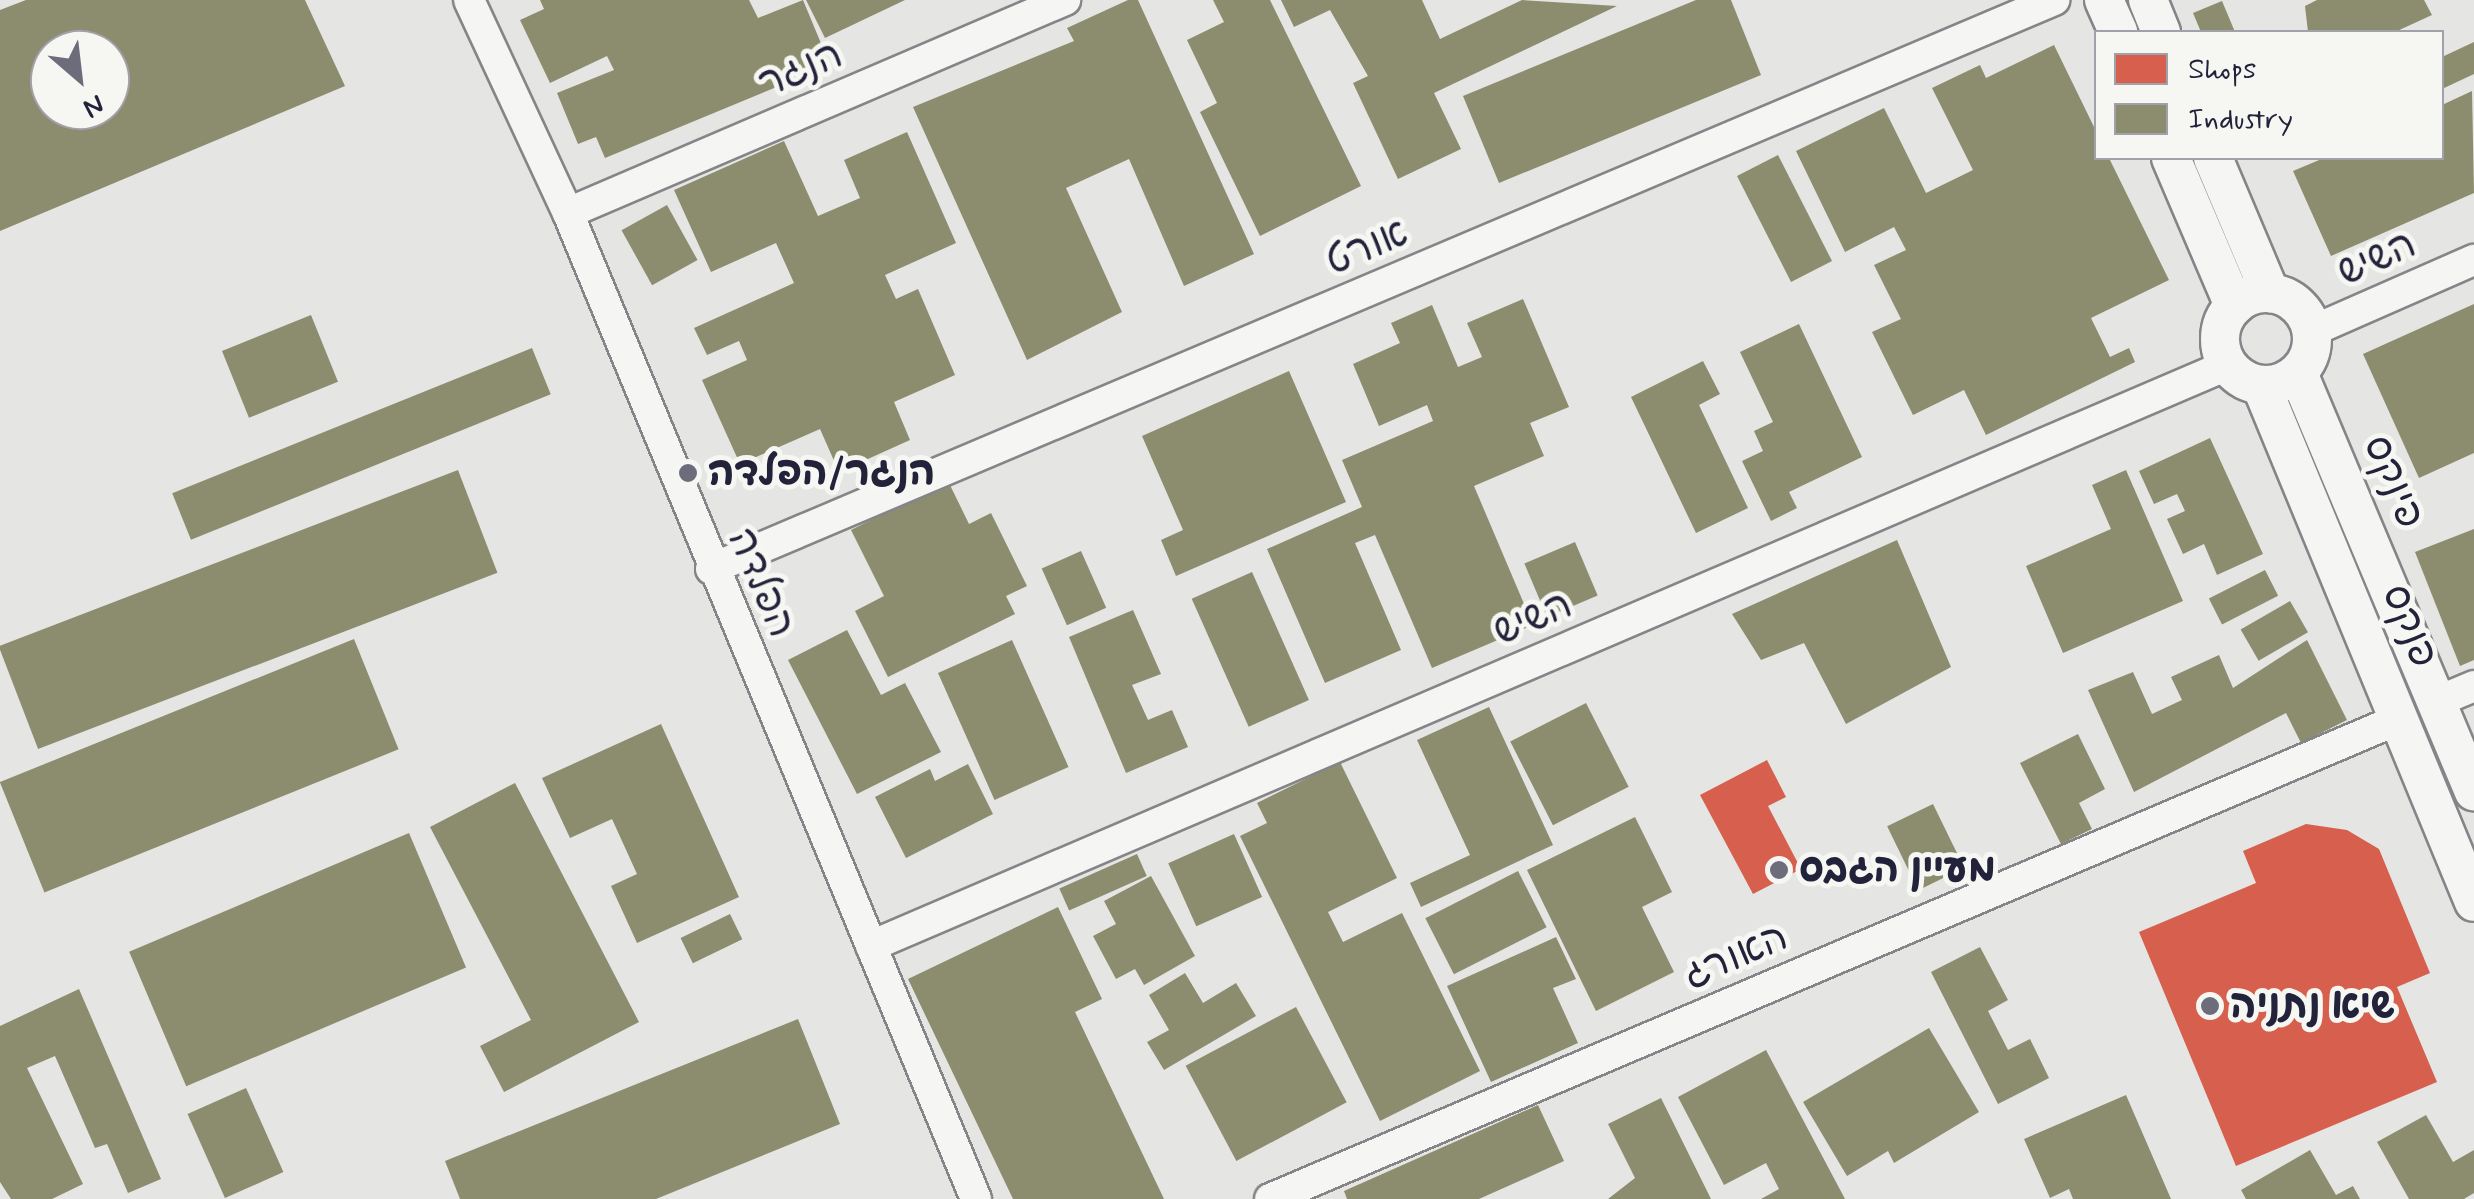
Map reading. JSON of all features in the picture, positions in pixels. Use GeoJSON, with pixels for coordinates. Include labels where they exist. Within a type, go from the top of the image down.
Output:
{"type":"FeatureCollection","features":[{"type":"Feature","properties":{"kind":"street","name":"הפלדה"},"geometry":{"type":"LineString","coordinates":[[468,0],[568,213],[710,569],[976,1199]]}},
{"type":"Feature","properties":{"kind":"street","name":"הנגר"},"geometry":{"type":"LineString","coordinates":[[568,213],[1065,0]]}},
{"type":"Feature","properties":{"kind":"street","name":"אורט"},"geometry":{"type":"LineString","coordinates":[[710,569],[2054,0]]}},
{"type":"Feature","properties":{"kind":"street"},"geometry":{"type":"LineString","coordinates":[[2104,0],[2117,30]]}},
{"type":"Feature","properties":{"kind":"street"},"geometry":{"type":"LineString","coordinates":[[2148,0],[2161,30]]}},
{"type":"Feature","properties":{"kind":"street"},"geometry":{"type":"LineString","coordinates":[[2172,160],[2252,300]]}},
{"type":"Feature","properties":{"kind":"street"},"geometry":{"type":"LineString","coordinates":[[2214,160],[2252,300]]}},
{"type":"Feature","properties":{"kind":"street","name":"השיש"},"geometry":{"type":"LineString","coordinates":[[2312,332],[2474,260]]}},
{"type":"Feature","properties":{"kind":"street"},"geometry":{"type":"LineString","coordinates":[[2252,300],[2296,304],[2312,332],[2298,372],[2261,385],[2228,365],[2220,334],[2252,300]]}},
{"type":"Feature","properties":{"kind":"street","name":"השיש"},"geometry":{"type":"LineString","coordinates":[[871,946],[2228,365]]}},
{"type":"Feature","properties":{"kind":"street","name":"פינקס"},"geometry":{"type":"LineString","coordinates":[[2298,372],[2474,792]]}},
{"type":"Feature","properties":{"kind":"street","name":"פנקס"},"geometry":{"type":"LineString","coordinates":[[2261,385],[2474,902]]}},
{"type":"Feature","properties":{"kind":"street"},"geometry":{"type":"LineString","coordinates":[[2436,702],[2474,686]]}},
{"type":"Feature","properties":{"kind":"street","name":"האורג"},"geometry":{"type":"LineString","coordinates":[[1270,1199],[2399,719]]}},
{"type":"Feature","properties":{"kind":"shaded area"},"geometry":{"type":"Polygon","coordinates":[[[0,0],[2474,0],[2474,1199],[0,1199],[0,0]]]}},
{"type":"Feature","properties":{"kind":"building: Shops"},"geometry":{"type":"Polygon","coordinates":[[[1767,760],[1786,797],[1768,806],[1801,869],[1753,894],[1700,795],[1767,760]]]}},
{"type":"Feature","properties":{"kind":"building: Shops"},"geometry":{"type":"Polygon","coordinates":[[[2306,824],[2347,830],[2379,849],[2430,973],[2397,987],[2437,1082],[2236,1166],[2139,932],[2256,883],[2243,851],[2306,824]]]}},
{"type":"Feature","properties":{"kind":"building: Industry"},"geometry":{"type":"Polygon","coordinates":[[[26,0],[305,0],[345,86],[0,231],[0,10],[26,0]]]}},
{"type":"Feature","properties":{"kind":"building: Industry"},"geometry":{"type":"Polygon","coordinates":[[[540,0],[749,0],[758,18],[803,0],[830,65],[605,158],[596,137],[578,144],[557,93],[614,70],[607,56],[550,83],[520,20],[544,9],[540,0]]]}},
{"type":"Feature","properties":{"kind":"building: Industry"},"geometry":{"type":"Polygon","coordinates":[[[806,0],[905,0],[825,38],[806,0]]]}},
{"type":"Feature","properties":{"kind":"building: Industry"},"geometry":{"type":"Polygon","coordinates":[[[1128,0],[1138,0],[1254,254],[1184,286],[1129,159],[1066,188],[1122,312],[1027,360],[913,107],[1074,41],[1067,28],[1128,0]]]}},
{"type":"Feature","properties":{"kind":"building: Industry"},"geometry":{"type":"Polygon","coordinates":[[[1213,0],[1270,0],[1361,186],[1260,236],[1200,112],[1217,103],[1187,40],[1224,22],[1213,0]]]}},
{"type":"Feature","properties":{"kind":"building: Industry"},"geometry":{"type":"Polygon","coordinates":[[[1281,0],[1422,0],[1440,39],[1522,0],[1617,6],[1434,93],[1461,149],[1398,179],[1353,83],[1368,76],[1330,10],[1294,27],[1281,0]]]}},
{"type":"Feature","properties":{"kind":"building: Industry"},"geometry":{"type":"Polygon","coordinates":[[[1696,0],[1731,0],[1761,75],[1499,183],[1463,96],[1696,0]]]}},
{"type":"Feature","properties":{"kind":"building: Industry"},"geometry":{"type":"Polygon","coordinates":[[[2317,0],[2424,0],[2432,15],[2399,30],[2308,30],[2305,6],[2317,0]]]}},
{"type":"Feature","properties":{"kind":"building: Industry"},"geometry":{"type":"Polygon","coordinates":[[[2222,1],[2234,30],[2200,30],[2193,13],[2222,1]]]}},
{"type":"Feature","properties":{"kind":"building: Industry"},"geometry":{"type":"Polygon","coordinates":[[[2474,42],[2474,74],[2444,88],[2444,56],[2474,42]]]}},
{"type":"Feature","properties":{"kind":"building: Industry"},"geometry":{"type":"Polygon","coordinates":[[[2054,45],[2094,127],[2094,160],[2110,160],[2169,280],[2091,318],[2110,357],[2129,348],[2135,362],[1986,435],[1964,390],[1913,415],[1872,332],[1901,319],[1874,265],[1906,250],[1894,227],[1845,252],[1796,151],[1884,108],[1926,193],[1973,170],[1932,88],[1980,65],[1986,78],[2054,45]]]}},
{"type":"Feature","properties":{"kind":"building: Industry"},"geometry":{"type":"Polygon","coordinates":[[[2472,91],[2474,193],[2331,256],[2293,171],[2319,160],[2444,160],[2444,104],[2472,91]]]}},
{"type":"Feature","properties":{"kind":"building: Industry"},"geometry":{"type":"Polygon","coordinates":[[[907,132],[956,243],[885,275],[896,299],[918,289],[955,375],[894,402],[910,440],[839,472],[820,429],[740,464],[702,380],[747,360],[739,341],[707,355],[694,328],[794,283],[776,243],[711,272],[674,190],[784,141],[818,216],[860,198],[844,160],[907,132]]]}},
{"type":"Feature","properties":{"kind":"building: Industry"},"geometry":{"type":"Polygon","coordinates":[[[1778,155],[1832,261],[1791,282],[1737,176],[1778,155]]]}},
{"type":"Feature","properties":{"kind":"building: Industry"},"geometry":{"type":"Polygon","coordinates":[[[667,205],[698,260],[652,285],[622,230],[667,205]]]}},
{"type":"Feature","properties":{"kind":"building: Industry"},"geometry":{"type":"Polygon","coordinates":[[[1523,299],[1569,407],[1530,423],[1544,456],[1474,486],[1533,625],[1432,668],[1375,535],[1355,543],[1401,650],[1325,683],[1267,549],[1362,507],[1342,460],[1433,421],[1427,405],[1379,426],[1353,364],[1400,343],[1391,323],[1432,305],[1458,367],[1482,357],[1467,323],[1523,299]]]}},
{"type":"Feature","properties":{"kind":"building: Industry"},"geometry":{"type":"Polygon","coordinates":[[[2474,304],[2474,453],[2419,478],[2363,354],[2474,304]]]}},
{"type":"Feature","properties":{"kind":"building: Industry"},"geometry":{"type":"Polygon","coordinates":[[[311,315],[338,382],[249,418],[222,351],[311,315]]]}},
{"type":"Feature","properties":{"kind":"building: Industry"},"geometry":{"type":"Polygon","coordinates":[[[1799,324],[1862,457],[1789,492],[1797,508],[1771,521],[1742,461],[1763,451],[1754,431],[1773,422],[1740,352],[1799,324]]]}},
{"type":"Feature","properties":{"kind":"building: Industry"},"geometry":{"type":"Polygon","coordinates":[[[532,348],[551,394],[191,540],[172,493],[532,348]]]}},
{"type":"Feature","properties":{"kind":"building: Industry"},"geometry":{"type":"Polygon","coordinates":[[[1703,361],[1720,394],[1699,405],[1748,508],[1696,533],[1631,397],[1703,361]]]}},
{"type":"Feature","properties":{"kind":"building: Industry"},"geometry":{"type":"Polygon","coordinates":[[[1289,371],[1346,502],[1176,576],[1161,540],[1183,530],[1142,436],[1289,371]]]}},
{"type":"Feature","properties":{"kind":"building: Industry"},"geometry":{"type":"Polygon","coordinates":[[[2210,438],[2263,554],[2217,575],[2204,544],[2183,554],[2167,519],[2185,511],[2177,494],[2154,504],[2139,471],[2210,438]]]}},
{"type":"Feature","properties":{"kind":"building: Industry"},"geometry":{"type":"Polygon","coordinates":[[[458,470],[497,573],[38,749],[0,646],[458,470]]]}},
{"type":"Feature","properties":{"kind":"building: Industry"},"geometry":{"type":"Polygon","coordinates":[[[2126,470],[2183,601],[2063,653],[2026,566],[2111,529],[2092,485],[2126,470]]]}},
{"type":"Feature","properties":{"kind":"building: Industry"},"geometry":{"type":"Polygon","coordinates":[[[948,481],[969,524],[991,513],[1027,586],[1006,596],[1015,614],[888,677],[855,611],[884,596],[851,530],[948,481]]]}},
{"type":"Feature","properties":{"kind":"building: Industry"},"geometry":{"type":"Polygon","coordinates":[[[2474,529],[2474,660],[2460,666],[2415,552],[2474,529]]]}},
{"type":"Feature","properties":{"kind":"building: Industry"},"geometry":{"type":"Polygon","coordinates":[[[1897,540],[1951,667],[1846,724],[1804,643],[1761,660],[1732,614],[1897,540]]]}},
{"type":"Feature","properties":{"kind":"building: Industry"},"geometry":{"type":"Polygon","coordinates":[[[1575,542],[1598,595],[1547,617],[1524,563],[1575,542]]]}},
{"type":"Feature","properties":{"kind":"building: Industry"},"geometry":{"type":"Polygon","coordinates":[[[1081,551],[1106,608],[1067,625],[1042,568],[1081,551]]]}},
{"type":"Feature","properties":{"kind":"building: Industry"},"geometry":{"type":"Polygon","coordinates":[[[2265,570],[2278,596],[2222,624],[2209,599],[2265,570]]]}},
{"type":"Feature","properties":{"kind":"building: Industry"},"geometry":{"type":"Polygon","coordinates":[[[1252,572],[1309,700],[1249,727],[1192,599],[1252,572]]]}},
{"type":"Feature","properties":{"kind":"building: Industry"},"geometry":{"type":"Polygon","coordinates":[[[2290,601],[2308,632],[2259,661],[2241,630],[2290,601]]]}},
{"type":"Feature","properties":{"kind":"building: Industry"},"geometry":{"type":"Polygon","coordinates":[[[1133,610],[1161,674],[1132,685],[1148,720],[1172,710],[1188,747],[1126,773],[1069,637],[1133,610]]]}},
{"type":"Feature","properties":{"kind":"building: Industry"},"geometry":{"type":"Polygon","coordinates":[[[847,630],[881,695],[905,683],[941,752],[857,794],[788,660],[847,630]]]}},
{"type":"Feature","properties":{"kind":"building: Industry"},"geometry":{"type":"Polygon","coordinates":[[[354,639],[399,749],[44,892],[0,782],[354,639]]]}},
{"type":"Feature","properties":{"kind":"building: Industry"},"geometry":{"type":"Polygon","coordinates":[[[1012,640],[1069,767],[995,800],[938,673],[1012,640]]]}},
{"type":"Feature","properties":{"kind":"building: Industry"},"geometry":{"type":"Polygon","coordinates":[[[2307,640],[2347,720],[2301,743],[2286,713],[2134,792],[2088,690],[2133,672],[2152,714],[2182,700],[2171,677],[2219,655],[2233,688],[2307,640]]]}},
{"type":"Feature","properties":{"kind":"building: Industry"},"geometry":{"type":"Polygon","coordinates":[[[1586,703],[1629,787],[1553,825],[1510,742],[1586,703]]]}},
{"type":"Feature","properties":{"kind":"building: Industry"},"geometry":{"type":"Polygon","coordinates":[[[1489,707],[1553,845],[1421,907],[1410,883],[1470,855],[1417,740],[1489,707]]]}},
{"type":"Feature","properties":{"kind":"building: Industry"},"geometry":{"type":"Polygon","coordinates":[[[661,724],[739,897],[637,943],[611,886],[637,874],[612,819],[570,838],[542,778],[661,724]]]}},
{"type":"Feature","properties":{"kind":"building: Industry"},"geometry":{"type":"Polygon","coordinates":[[[2078,734],[2105,789],[2079,803],[2092,829],[2061,844],[2020,763],[2078,734]]]}},
{"type":"Feature","properties":{"kind":"building: Industry"},"geometry":{"type":"Polygon","coordinates":[[[1340,762],[1397,878],[1328,912],[1343,942],[1402,913],[1480,1071],[1380,1121],[1240,836],[1267,823],[1257,803],[1340,762]]]}},
{"type":"Feature","properties":{"kind":"building: Industry"},"geometry":{"type":"Polygon","coordinates":[[[968,764],[993,814],[906,858],[875,797],[930,769],[935,781],[968,764]]]}},
{"type":"Feature","properties":{"kind":"building: Industry"},"geometry":{"type":"Polygon","coordinates":[[[515,783],[639,1022],[504,1092],[480,1046],[531,1020],[430,827],[515,783]]]}},
{"type":"Feature","properties":{"kind":"building: Industry"},"geometry":{"type":"Polygon","coordinates":[[[1933,804],[1964,868],[1918,890],[1887,826],[1933,804]]]}},
{"type":"Feature","properties":{"kind":"building: Industry"},"geometry":{"type":"Polygon","coordinates":[[[1635,817],[1672,892],[1642,907],[1674,972],[1596,1011],[1527,870],[1635,817]]]}},
{"type":"Feature","properties":{"kind":"building: Industry"},"geometry":{"type":"Polygon","coordinates":[[[409,833],[466,967],[186,1086],[129,952],[409,833]]]}},
{"type":"Feature","properties":{"kind":"building: Industry"},"geometry":{"type":"Polygon","coordinates":[[[1234,834],[1262,897],[1196,926],[1168,863],[1234,834]]]}},
{"type":"Feature","properties":{"kind":"building: Industry"},"geometry":{"type":"Polygon","coordinates":[[[1137,854],[1147,876],[1069,910],[1059,889],[1137,854]]]}},
{"type":"Feature","properties":{"kind":"building: Industry"},"geometry":{"type":"Polygon","coordinates":[[[1518,871],[1547,927],[1454,974],[1425,918],[1518,871]]]}},
{"type":"Feature","properties":{"kind":"building: Industry"},"geometry":{"type":"Polygon","coordinates":[[[1151,876],[1195,956],[1144,985],[1135,969],[1116,979],[1093,936],[1116,924],[1104,901],[1151,876]]]}},
{"type":"Feature","properties":{"kind":"building: Industry"},"geometry":{"type":"Polygon","coordinates":[[[1058,907],[1102,999],[1075,1012],[1164,1199],[1013,1199],[908,979],[1058,907]]]}},
{"type":"Feature","properties":{"kind":"building: Industry"},"geometry":{"type":"Polygon","coordinates":[[[730,914],[742,939],[693,963],[681,938],[730,914]]]}},
{"type":"Feature","properties":{"kind":"building: Industry"},"geometry":{"type":"Polygon","coordinates":[[[1556,937],[1576,979],[1553,988],[1578,1043],[1491,1082],[1447,986],[1556,937]]]}},
{"type":"Feature","properties":{"kind":"building: Industry"},"geometry":{"type":"Polygon","coordinates":[[[1980,947],[2008,1000],[1988,1011],[2008,1050],[2030,1039],[2049,1078],[1998,1104],[1931,972],[1980,947]]]}},
{"type":"Feature","properties":{"kind":"building: Industry"},"geometry":{"type":"Polygon","coordinates":[[[1185,973],[1203,1003],[1236,983],[1256,1016],[1164,1070],[1147,1042],[1169,1030],[1149,995],[1185,973]]]}},
{"type":"Feature","properties":{"kind":"building: Industry"},"geometry":{"type":"Polygon","coordinates":[[[79,989],[161,1179],[128,1193],[107,1144],[95,1148],[55,1056],[27,1068],[83,1184],[52,1199],[11,1199],[0,1182],[0,1026],[79,989]]]}},
{"type":"Feature","properties":{"kind":"building: Industry"},"geometry":{"type":"Polygon","coordinates":[[[1296,1007],[1347,1102],[1236,1161],[1186,1066],[1296,1007]]]}},
{"type":"Feature","properties":{"kind":"building: Industry"},"geometry":{"type":"Polygon","coordinates":[[[798,1019],[840,1124],[656,1199],[460,1199],[445,1161],[798,1019]]]}},
{"type":"Feature","properties":{"kind":"building: Industry"},"geometry":{"type":"Polygon","coordinates":[[[1929,1028],[1979,1112],[1894,1163],[1888,1151],[1847,1176],[1803,1102],[1929,1028]]]}},
{"type":"Feature","properties":{"kind":"building: Industry"},"geometry":{"type":"Polygon","coordinates":[[[1766,1050],[1845,1199],[1761,1199],[1779,1189],[1766,1163],[1724,1185],[1678,1097],[1766,1050]]]}},
{"type":"Feature","properties":{"kind":"building: Industry"},"geometry":{"type":"Polygon","coordinates":[[[246,1088],[283,1172],[225,1198],[188,1114],[246,1088]]]}},
{"type":"Feature","properties":{"kind":"building: Industry"},"geometry":{"type":"Polygon","coordinates":[[[2126,1095],[2171,1199],[2073,1199],[2069,1189],[2050,1198],[2024,1139],[2126,1095]]]}},
{"type":"Feature","properties":{"kind":"building: Industry"},"geometry":{"type":"Polygon","coordinates":[[[1661,1098],[1711,1199],[1608,1199],[1635,1178],[1608,1124],[1661,1098]]]}},
{"type":"Feature","properties":{"kind":"building: Industry"},"geometry":{"type":"Polygon","coordinates":[[[1538,1105],[1564,1161],[1479,1199],[1347,1199],[1344,1191],[1538,1105]]]}},
{"type":"Feature","properties":{"kind":"building: Industry"},"geometry":{"type":"Polygon","coordinates":[[[2426,1115],[2453,1162],[2474,1150],[2474,1193],[2464,1199],[2409,1199],[2377,1142],[2426,1115]]]}},
{"type":"Feature","properties":{"kind":"building: Industry"},"geometry":{"type":"Polygon","coordinates":[[[2310,1150],[2336,1195],[2353,1186],[2360,1199],[2246,1199],[2241,1190],[2310,1150]]]}},
{"type":"Feature","properties":{"kind":"place","name":"הנגר/הפלדה"},"geometry":{"type":"Point","coordinates":[688,473]}},
{"type":"Feature","properties":{"kind":"place","name":"מעיין הגבס"},"geometry":{"type":"Point","coordinates":[1779,870]}},
{"type":"Feature","properties":{"kind":"place","name":"שיא נתניה"},"geometry":{"type":"Point","coordinates":[2210,1006]}}]}
